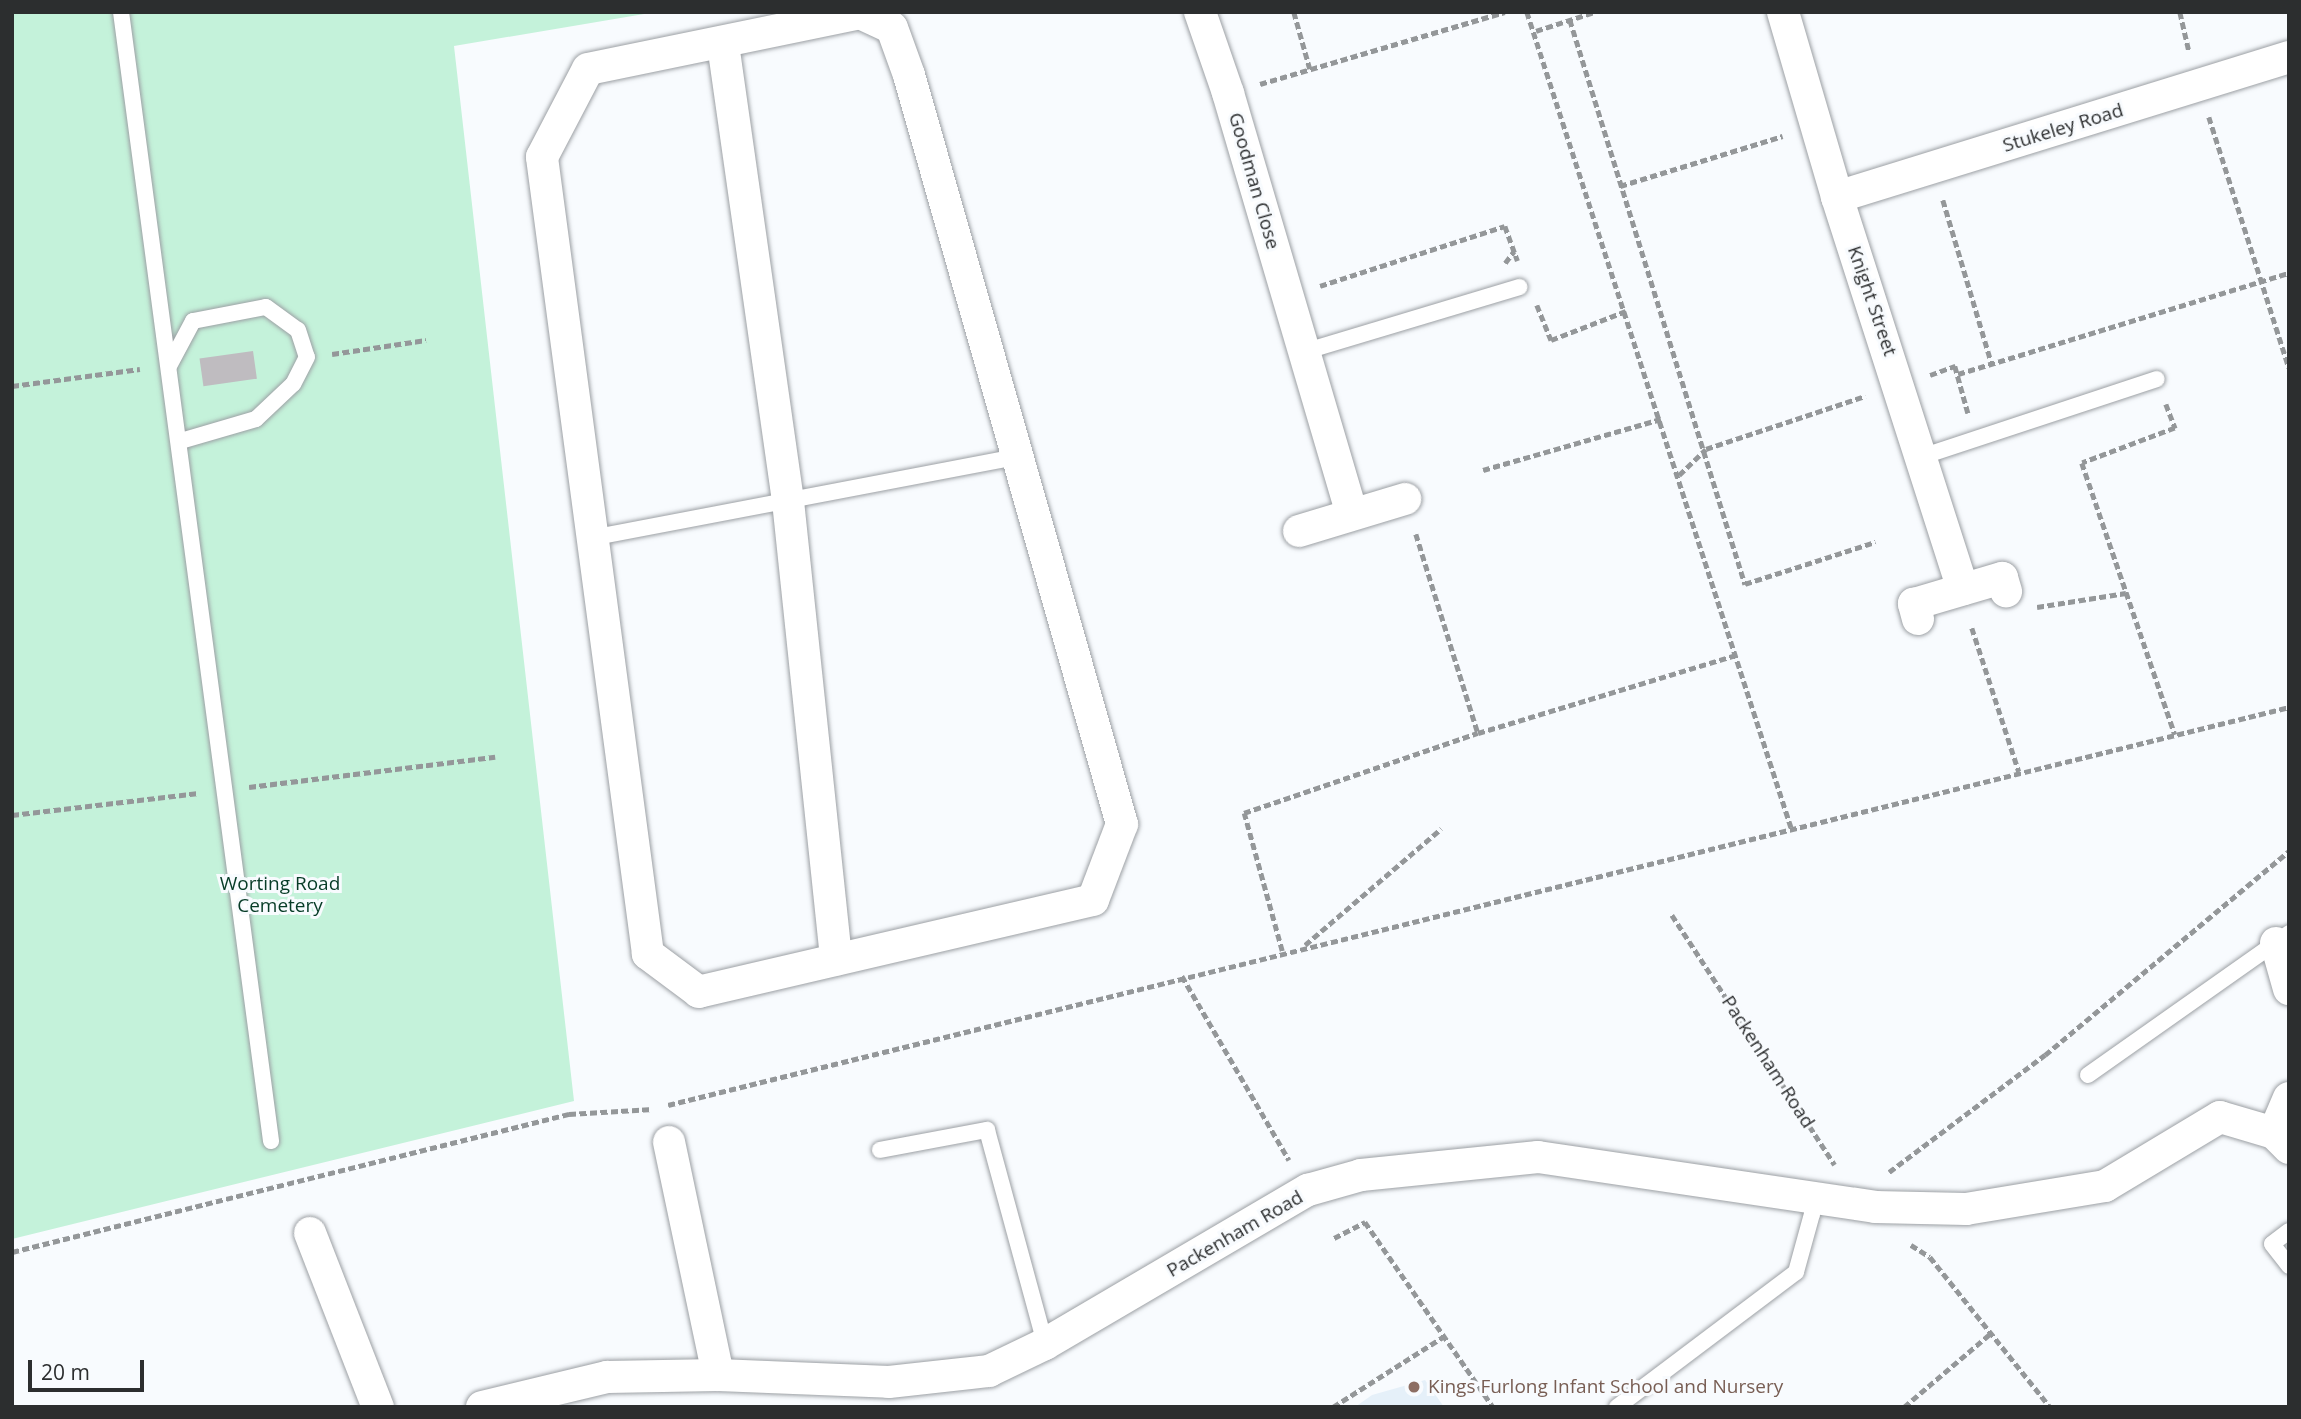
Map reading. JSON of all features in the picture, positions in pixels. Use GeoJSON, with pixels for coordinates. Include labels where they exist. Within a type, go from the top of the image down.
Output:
{"type":"FeatureCollection","features":[{"type":"Feature","properties":{"kind":"street","name":"Goodman Close"},"geometry":{"type":"LineString","coordinates":[[1200,12],[1228,93],[1352,514]]}},
{"type":"Feature","properties":{"kind":"street","name":"Knight Street"},"geometry":{"type":"LineString","coordinates":[[1783,12],[1837,197],[1901,384],[1964,589]]}},
{"type":"Feature","properties":{"kind":"street"},"geometry":{"type":"LineString","coordinates":[[860,13],[896,20],[1015,457],[1122,824],[1093,900],[699,992],[648,954],[542,157],[587,69],[723,44],[860,13]]}},
{"type":"Feature","properties":{"kind":"street"},"geometry":{"type":"LineString","coordinates":[[723,44],[788,501],[836,959]]}},
{"type":"Feature","properties":{"kind":"street","name":"Stukeley Road"},"geometry":{"type":"LineString","coordinates":[[1837,197],[2289,57]]}},
{"type":"Feature","properties":{"kind":"street"},"geometry":{"type":"LineString","coordinates":[[1299,531],[1405,499]]}},
{"type":"Feature","properties":{"kind":"street"},"geometry":{"type":"LineString","coordinates":[[1918,618],[1913,604],[2002,578],[2007,591]]}},
{"type":"Feature","properties":{"kind":"street"},"geometry":{"type":"LineString","coordinates":[[2282,938],[2289,989]]}},
{"type":"Feature","properties":{"kind":"street","name":"Packenham Road"},"geometry":{"type":"LineString","coordinates":[[482,1407],[607,1377],[718,1375],[889,1382],[989,1371],[1045,1344],[1308,1190],[1361,1175],[1538,1157],[1813,1196],[1878,1192],[1966,1209],[2105,1186],[2220,1117],[2281,1141],[2289,1098]]}},
{"type":"Feature","properties":{"kind":"street"},"geometry":{"type":"LineString","coordinates":[[669,1142],[718,1375]]}},
{"type":"Feature","properties":{"kind":"street"},"geometry":{"type":"LineString","coordinates":[[310,1233],[378,1407]]}},
{"type":"Feature","properties":{"kind":"lane"},"geometry":{"type":"LineString","coordinates":[[121,12],[181,441],[271,1140]]}},
{"type":"Feature","properties":{"kind":"lane"},"geometry":{"type":"LineString","coordinates":[[1304,352],[1519,287]]}},
{"type":"Feature","properties":{"kind":"lane"},"geometry":{"type":"LineString","coordinates":[[169,366],[193,321],[267,307],[298,330],[307,357],[293,384],[256,419],[181,441]]}},
{"type":"Feature","properties":{"kind":"lane"},"geometry":{"type":"LineString","coordinates":[[1924,456],[2157,379]]}},
{"type":"Feature","properties":{"kind":"lane"},"geometry":{"type":"LineString","coordinates":[[591,538],[1015,457]]}},
{"type":"Feature","properties":{"kind":"lane"},"geometry":{"type":"LineString","coordinates":[[2088,1074],[2282,938]]}},
{"type":"Feature","properties":{"kind":"lane"},"geometry":{"type":"LineString","coordinates":[[880,1150],[986,1130],[1045,1344]]}},
{"type":"Feature","properties":{"kind":"lane"},"geometry":{"type":"LineString","coordinates":[[1617,1407],[1796,1272],[1812,1214],[1813,1196]]}},
{"type":"Feature","properties":{"kind":"lane"},"geometry":{"type":"LineString","coordinates":[[2289,1231],[2272,1244],[2289,1266]]}},
{"type":"Feature","properties":{"kind":"path"},"geometry":{"type":"LineString","coordinates":[[1294,12],[1310,69]]}},
{"type":"Feature","properties":{"kind":"path"},"geometry":{"type":"LineString","coordinates":[[1228,93],[1505,12]]}},
{"type":"Feature","properties":{"kind":"path"},"geometry":{"type":"LineString","coordinates":[[1527,12],[1536,30],[1791,827]]}},
{"type":"Feature","properties":{"kind":"path"},"geometry":{"type":"LineString","coordinates":[[1536,30],[1594,12]]}},
{"type":"Feature","properties":{"kind":"path"},"geometry":{"type":"LineString","coordinates":[[2180,12],[2193,65]]}},
{"type":"Feature","properties":{"kind":"path"},"geometry":{"type":"LineString","coordinates":[[1570,20],[1620,186],[1706,449],[1745,584],[1875,542]]}},
{"type":"Feature","properties":{"kind":"path"},"geometry":{"type":"LineString","coordinates":[[2204,103],[2289,368]]}},
{"type":"Feature","properties":{"kind":"path"},"geometry":{"type":"LineString","coordinates":[[1620,186],[1797,131]]}},
{"type":"Feature","properties":{"kind":"path"},"geometry":{"type":"LineString","coordinates":[[1933,167],[1992,364]]}},
{"type":"Feature","properties":{"kind":"path"},"geometry":{"type":"LineString","coordinates":[[1287,296],[1505,226],[1514,251]]}},
{"type":"Feature","properties":{"kind":"path"},"geometry":{"type":"LineString","coordinates":[[1958,374],[2289,273]]}},
{"type":"Feature","properties":{"kind":"path"},"geometry":{"type":"LineString","coordinates":[[1551,340],[1626,311]]}},
{"type":"Feature","properties":{"kind":"path"},"geometry":{"type":"LineString","coordinates":[[307,357],[426,340]]}},
{"type":"Feature","properties":{"kind":"path"},"geometry":{"type":"LineString","coordinates":[[12,386],[169,366]]}},
{"type":"Feature","properties":{"kind":"path"},"geometry":{"type":"LineString","coordinates":[[1955,366],[1975,439]]}},
{"type":"Feature","properties":{"kind":"path"},"geometry":{"type":"LineString","coordinates":[[2157,379],[2175,428],[2082,463],[2175,735]]}},
{"type":"Feature","properties":{"kind":"path"},"geometry":{"type":"LineString","coordinates":[[1679,475],[1706,449],[1901,384]]}},
{"type":"Feature","properties":{"kind":"path"},"geometry":{"type":"LineString","coordinates":[[1483,470],[1661,419]]}},
{"type":"Feature","properties":{"kind":"path"},"geometry":{"type":"LineString","coordinates":[[1405,499],[1478,733]]}},
{"type":"Feature","properties":{"kind":"path"},"geometry":{"type":"LineString","coordinates":[[2033,608],[2126,593]]}},
{"type":"Feature","properties":{"kind":"path"},"geometry":{"type":"LineString","coordinates":[[1972,628],[2019,772]]}},
{"type":"Feature","properties":{"kind":"path"},"geometry":{"type":"LineString","coordinates":[[1282,951],[1244,813],[1478,733],[1737,655]]}},
{"type":"Feature","properties":{"kind":"path"},"geometry":{"type":"LineString","coordinates":[[12,1252],[569,1114],[649,1110],[1304,945],[2289,707]]}},
{"type":"Feature","properties":{"kind":"path"},"geometry":{"type":"LineString","coordinates":[[1304,945],[1441,829]]}},
{"type":"Feature","properties":{"kind":"path"},"geometry":{"type":"LineString","coordinates":[[2050,1407],[1930,1257],[1890,1230],[1878,1192],[2289,851]]}},
{"type":"Feature","properties":{"kind":"path","name":"Packenham Road"},"geometry":{"type":"LineString","coordinates":[[1672,915],[1845,1179],[1813,1196]]}},
{"type":"Feature","properties":{"kind":"path"},"geometry":{"type":"LineString","coordinates":[[1182,976],[1291,1163]]}},
{"type":"Feature","properties":{"kind":"path"},"geometry":{"type":"LineString","coordinates":[[1334,1238],[1365,1222],[1493,1407]]}},
{"type":"Feature","properties":{"kind":"path"},"geometry":{"type":"LineString","coordinates":[[1904,1407],[1992,1333]]}},
{"type":"Feature","properties":{"kind":"path"},"geometry":{"type":"LineString","coordinates":[[1333,1407],[1443,1336]]}},
{"type":"Feature","properties":{"kind":"shaded area","name":"Kings Furlong Infant School and Nursery"},"geometry":{"type":"Polygon","coordinates":[[[1425,1380],[1444,1407],[1355,1407],[1372,1395],[1425,1380]]]}},
{"type":"Feature","properties":{"kind":"green space","name":"Worting Road Cemetery"},"geometry":{"type":"Polygon","coordinates":[[[12,12],[656,12],[454,46],[574,1101],[12,1239],[12,12]]]}},
{"type":"Feature","properties":{"kind":"building"},"geometry":{"type":"Polygon","coordinates":[[[253,351],[257,379],[203,386],[200,359],[253,351]]]}},
{"type":"Feature","properties":{"kind":"place","name":"Kings Furlong Infant School and Nursery"},"geometry":{"type":"Point","coordinates":[1414,1387]}}]}
